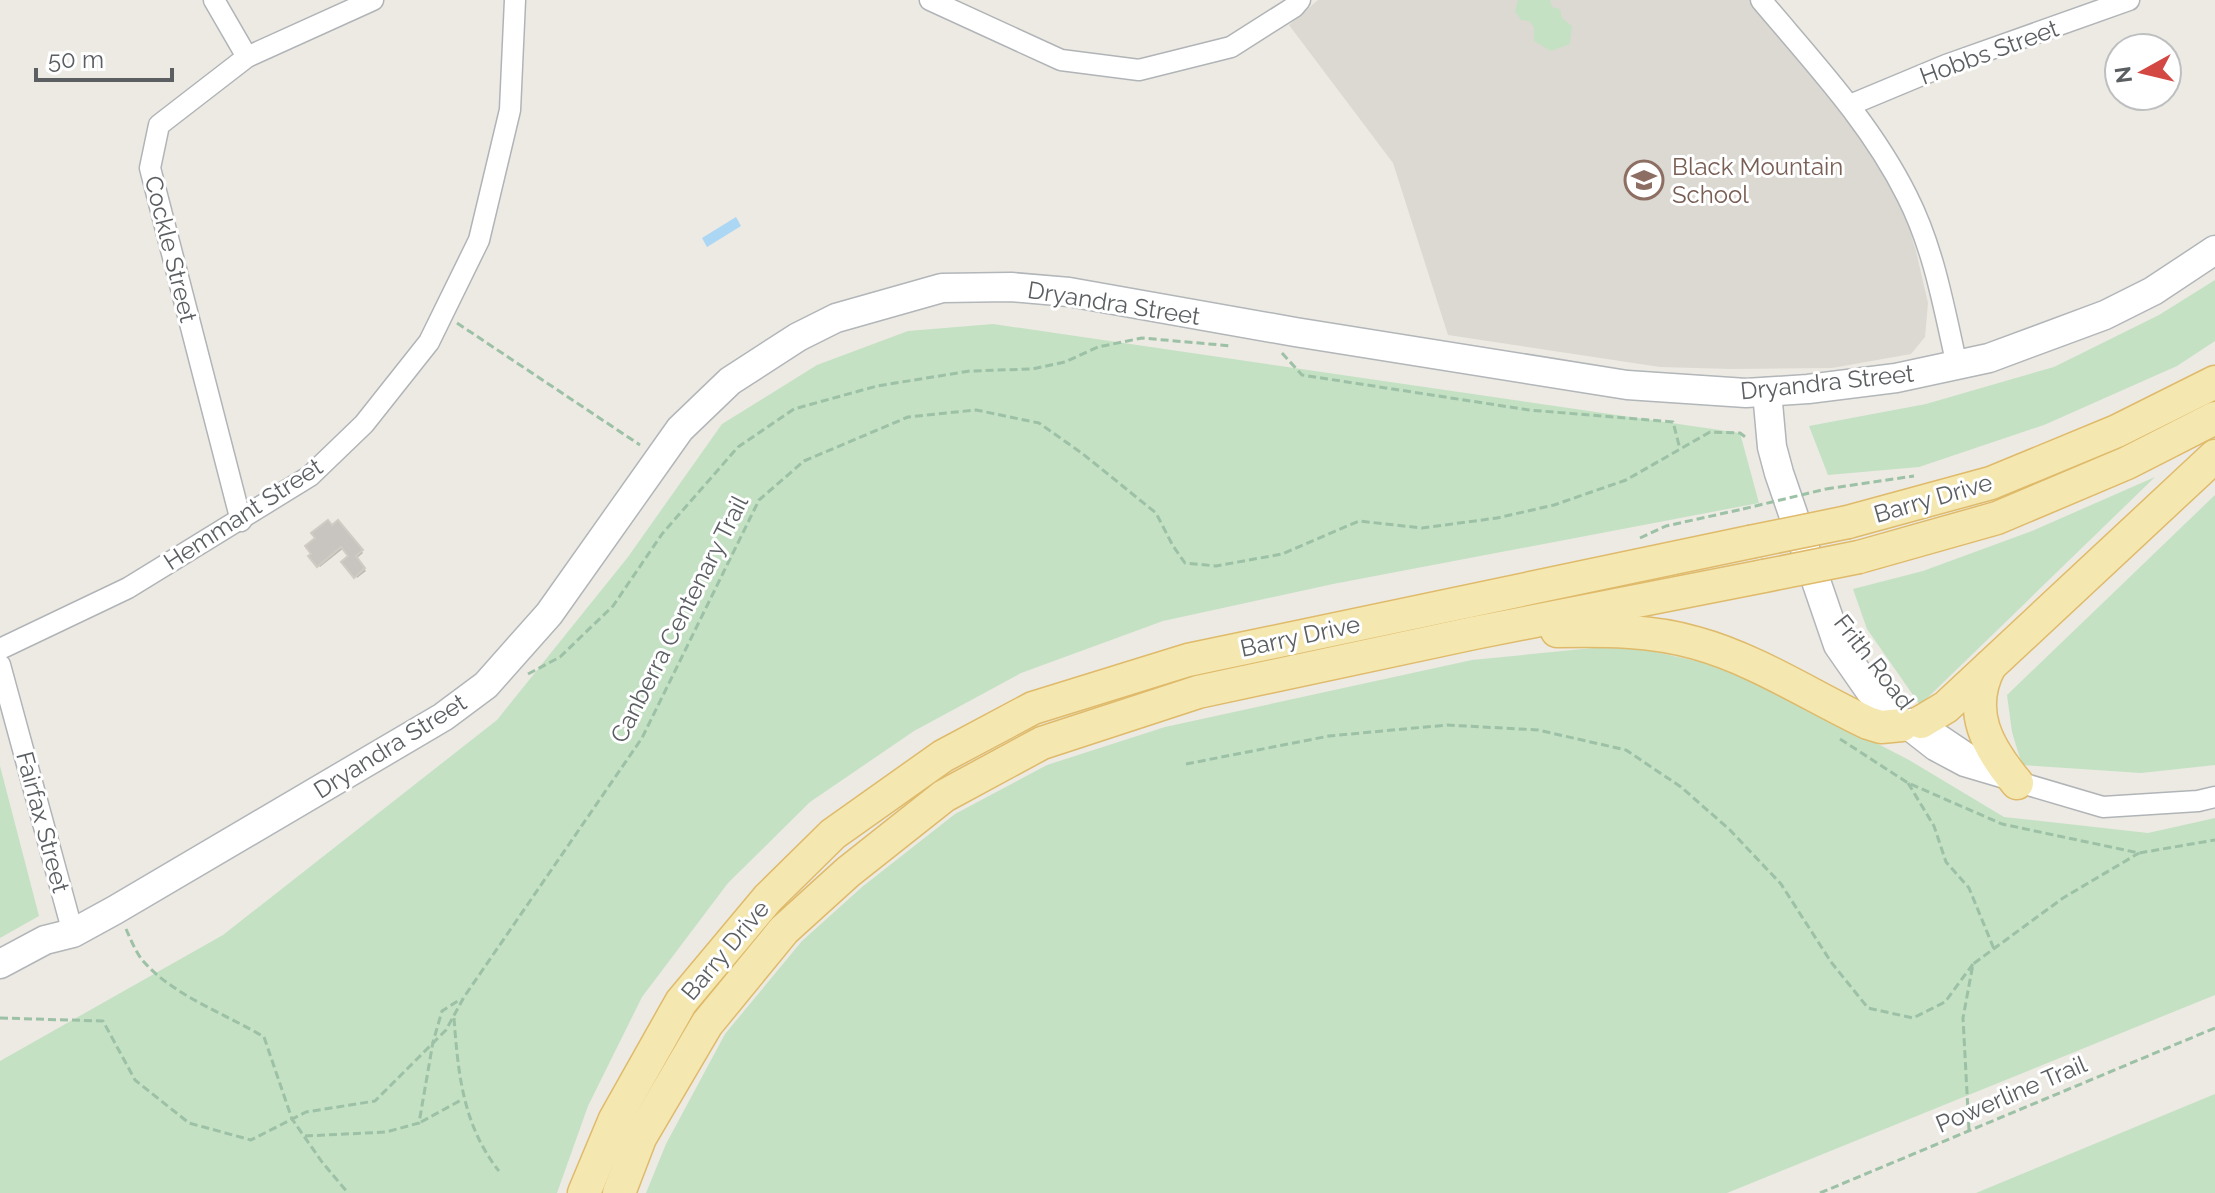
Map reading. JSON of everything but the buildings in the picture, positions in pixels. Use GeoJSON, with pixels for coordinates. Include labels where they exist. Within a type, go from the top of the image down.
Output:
{"type":"FeatureCollection","features":[{"type":"Feature","properties":{"kind":"main road","name":"Barry Drive"},"geometry":{"type":"LineString","coordinates":[[584,1193],[615,1119],[681,1002],[768,898],[833,834],[943,756],[1033,708],[1188,660],[1848,522],[1991,483],[2117,431],[2215,382]]}},
{"type":"Feature","properties":{"kind":"main road","name":"Barry Drive"},"geometry":{"type":"LineString","coordinates":[[619,1193],[640,1138],[707,1024],[784,930],[848,872],[944,796],[1042,743],[1198,692],[1474,633],[1859,557],[1997,518],[2127,463],[2215,418]]}},
{"type":"Feature","properties":{"kind":"main road"},"geometry":{"type":"LineString","coordinates":[[1474,633],[1610,631],[1696,643],[1744,662],[1868,723],[1881,727],[1911,723],[1946,707],[2215,456]]}},
{"type":"Feature","properties":{"kind":"main road"},"geometry":{"type":"LineString","coordinates":[[1990,666],[1981,690],[1981,727],[1999,761],[2017,783]]}},
{"type":"Feature","properties":{"kind":"street"},"geometry":{"type":"LineString","coordinates":[[214,0],[247,57]]}},
{"type":"Feature","properties":{"kind":"street","name":"Cockle Street"},"geometry":{"type":"LineString","coordinates":[[241,521],[150,168],[159,125],[247,57],[373,0]]}},
{"type":"Feature","properties":{"kind":"street","name":"Hemmant Street"},"geometry":{"type":"LineString","coordinates":[[0,649],[128,588],[241,521],[310,476],[364,424],[429,342],[479,240],[510,110],[515,0]]}},
{"type":"Feature","properties":{"kind":"street"},"geometry":{"type":"LineString","coordinates":[[930,0],[1061,60],[1139,70],[1231,47],[1294,7],[1300,0]]}},
{"type":"Feature","properties":{"kind":"street"},"geometry":{"type":"LineString","coordinates":[[1761,0],[1850,105],[1880,147],[1908,197],[1931,255],[1957,366]]}},
{"type":"Feature","properties":{"kind":"street","name":"Hobbs Street"},"geometry":{"type":"LineString","coordinates":[[1850,105],[1946,65],[2129,0]]}},
{"type":"Feature","properties":{"kind":"street","name":"Dryandra Street"},"geometry":{"type":"LineString","coordinates":[[0,964],[45,940],[73,933],[115,910],[443,717],[486,685],[549,614],[680,429],[730,381],[798,337],[836,318],[942,288],[1011,287],[1069,292],[1627,385],[1767,392],[1851,384],[1989,358],[2105,315],[2153,291],[2215,250]]}},
{"type":"Feature","properties":{"kind":"street","name":"Frith Road"},"geometry":{"type":"LineString","coordinates":[[1767,392],[1772,447],[1818,587],[1911,723],[2017,783],[2103,807],[2198,801],[2215,797]]}},
{"type":"Feature","properties":{"kind":"street","name":"Fairfax Street"},"geometry":{"type":"LineString","coordinates":[[0,665],[73,933]]}},
{"type":"Feature","properties":{"kind":"street","name":"Dryandra Street"},"geometry":{"type":"LineString","coordinates":[[0,985],[52,957],[73,933]]}},
{"type":"Feature","properties":{"kind":"path"},"geometry":{"type":"LineString","coordinates":[[444,313],[647,450]]}},
{"type":"Feature","properties":{"kind":"path"},"geometry":{"type":"LineString","coordinates":[[486,685],[518,680],[560,657],[613,606],[662,534],[738,447],[794,409],[877,386],[970,371],[1032,369],[1065,362],[1098,347],[1142,338],[1234,346]]}},
{"type":"Feature","properties":{"kind":"path"},"geometry":{"type":"LineString","coordinates":[[1280,350],[1302,375],[1529,410],[1673,422],[1680,449]]}},
{"type":"Feature","properties":{"kind":"path","name":"Canberra Centenary Trail"},"geometry":{"type":"LineString","coordinates":[[0,1018],[103,1021],[135,1080],[189,1123],[251,1140],[306,1112],[375,1101],[454,1018],[464,997],[642,738],[759,500],[804,461],[908,417],[976,410],[1039,423],[1156,513],[1185,563],[1216,566],[1282,554],[1359,521],[1422,528],[1497,518],[1554,505],[1626,480],[1710,432],[1740,433],[1749,440]]}},
{"type":"Feature","properties":{"kind":"path"},"geometry":{"type":"LineString","coordinates":[[1743,509],[1826,489]]}},
{"type":"Feature","properties":{"kind":"path"},"geometry":{"type":"LineString","coordinates":[[1770,496],[1776,510]]}},
{"type":"Feature","properties":{"kind":"path"},"geometry":{"type":"LineString","coordinates":[[1186,764],[1329,736],[1447,725],[1538,730],[1626,750],[1681,787],[1730,830],[1781,884],[1831,962],[1868,1008],[1913,1018],[1945,1002],[1973,964],[2063,898],[2139,853],[2215,840]]}},
{"type":"Feature","properties":{"kind":"path"},"geometry":{"type":"LineString","coordinates":[[1834,734],[1908,783],[2002,824],[2139,853]]}},
{"type":"Feature","properties":{"kind":"path"},"geometry":{"type":"LineString","coordinates":[[1908,783],[1934,826],[1946,862],[1969,888],[1994,949]]}},
{"type":"Feature","properties":{"kind":"path"},"geometry":{"type":"LineString","coordinates":[[115,910],[143,961],[194,1002],[230,1017],[264,1037],[292,1119],[348,1193]]}},
{"type":"Feature","properties":{"kind":"path"},"geometry":{"type":"LineString","coordinates":[[1969,1130],[1963,1018],[1973,964]]}},
{"type":"Feature","properties":{"kind":"path"},"geometry":{"type":"LineString","coordinates":[[419,1123],[433,1042],[442,1011],[464,997]]}},
{"type":"Feature","properties":{"kind":"path"},"geometry":{"type":"LineString","coordinates":[[454,1018],[463,1099],[485,1154],[499,1171]]}},
{"type":"Feature","properties":{"kind":"path","name":"Powerline Trail"},"geometry":{"type":"LineString","coordinates":[[1820,1193],[2215,1028]]}},
{"type":"Feature","properties":{"kind":"path"},"geometry":{"type":"LineString","coordinates":[[305,1136],[386,1132],[419,1123],[463,1099]]}},
{"type":"Feature","properties":{"kind":"shaded area","name":"Black Mountain School"},"geometry":{"type":"Polygon","coordinates":[[[1318,0],[1752,0],[1875,153],[1900,198],[1928,303],[1925,337],[1911,354],[1832,368],[1731,369],[1660,367],[1448,335],[1393,163],[1289,25],[1318,0]]]}},
{"type":"Feature","properties":{"kind":"green space"},"geometry":{"type":"Polygon","coordinates":[[[1518,0],[1550,0],[1552,7],[1560,9],[1562,18],[1572,26],[1570,44],[1551,51],[1534,41],[1534,27],[1529,21],[1521,20],[1515,11],[1518,0]]]}},
{"type":"Feature","properties":{"kind":"green space"},"geometry":{"type":"Polygon","coordinates":[[[2215,280],[2215,341],[2177,366],[2044,425],[1919,467],[1828,475],[1809,426],[1926,404],[2054,367],[2159,315],[2215,280]]]}},
{"type":"Feature","properties":{"kind":"green space"},"geometry":{"type":"Polygon","coordinates":[[[993,324],[1740,433],[1759,503],[1333,584],[1163,621],[1021,673],[914,731],[810,802],[728,883],[642,997],[588,1106],[557,1193],[0,1193],[0,1061],[223,935],[497,720],[628,557],[722,424],[817,365],[908,331],[993,324]]]}},
{"type":"Feature","properties":{"kind":"green space"},"geometry":{"type":"Polygon","coordinates":[[[2155,477],[1920,705],[1867,629],[1853,589],[1923,571],[2032,531],[2155,477]]]}},
{"type":"Feature","properties":{"kind":"green space"},"geometry":{"type":"Polygon","coordinates":[[[2215,495],[2215,765],[2141,773],[2022,765],[2012,732],[2007,695],[2215,495]]]}},
{"type":"Feature","properties":{"kind":"green space"},"geometry":{"type":"Polygon","coordinates":[[[1623,645],[1733,669],[1909,760],[2004,817],[2148,833],[2215,818],[2215,995],[1727,1193],[646,1193],[666,1144],[725,1034],[802,941],[862,887],[955,814],[1047,765],[1165,727],[1472,660],[1623,645]]]}},
{"type":"Feature","properties":{"kind":"green space"},"geometry":{"type":"Polygon","coordinates":[[[0,766],[39,916],[0,938],[0,766]]]}},
{"type":"Feature","properties":{"kind":"green space"},"geometry":{"type":"Polygon","coordinates":[[[2215,1094],[2215,1193],[1976,1193],[2215,1094]]]}},
{"type":"Feature","properties":{"kind":"water"},"geometry":{"type":"Polygon","coordinates":[[[736,217],[741,226],[707,247],[702,238],[736,217]]]}},
{"type":"Feature","properties":{"kind":"place","name":"Black Mountain School"},"geometry":{"type":"Point","coordinates":[1644,180]}}]}
